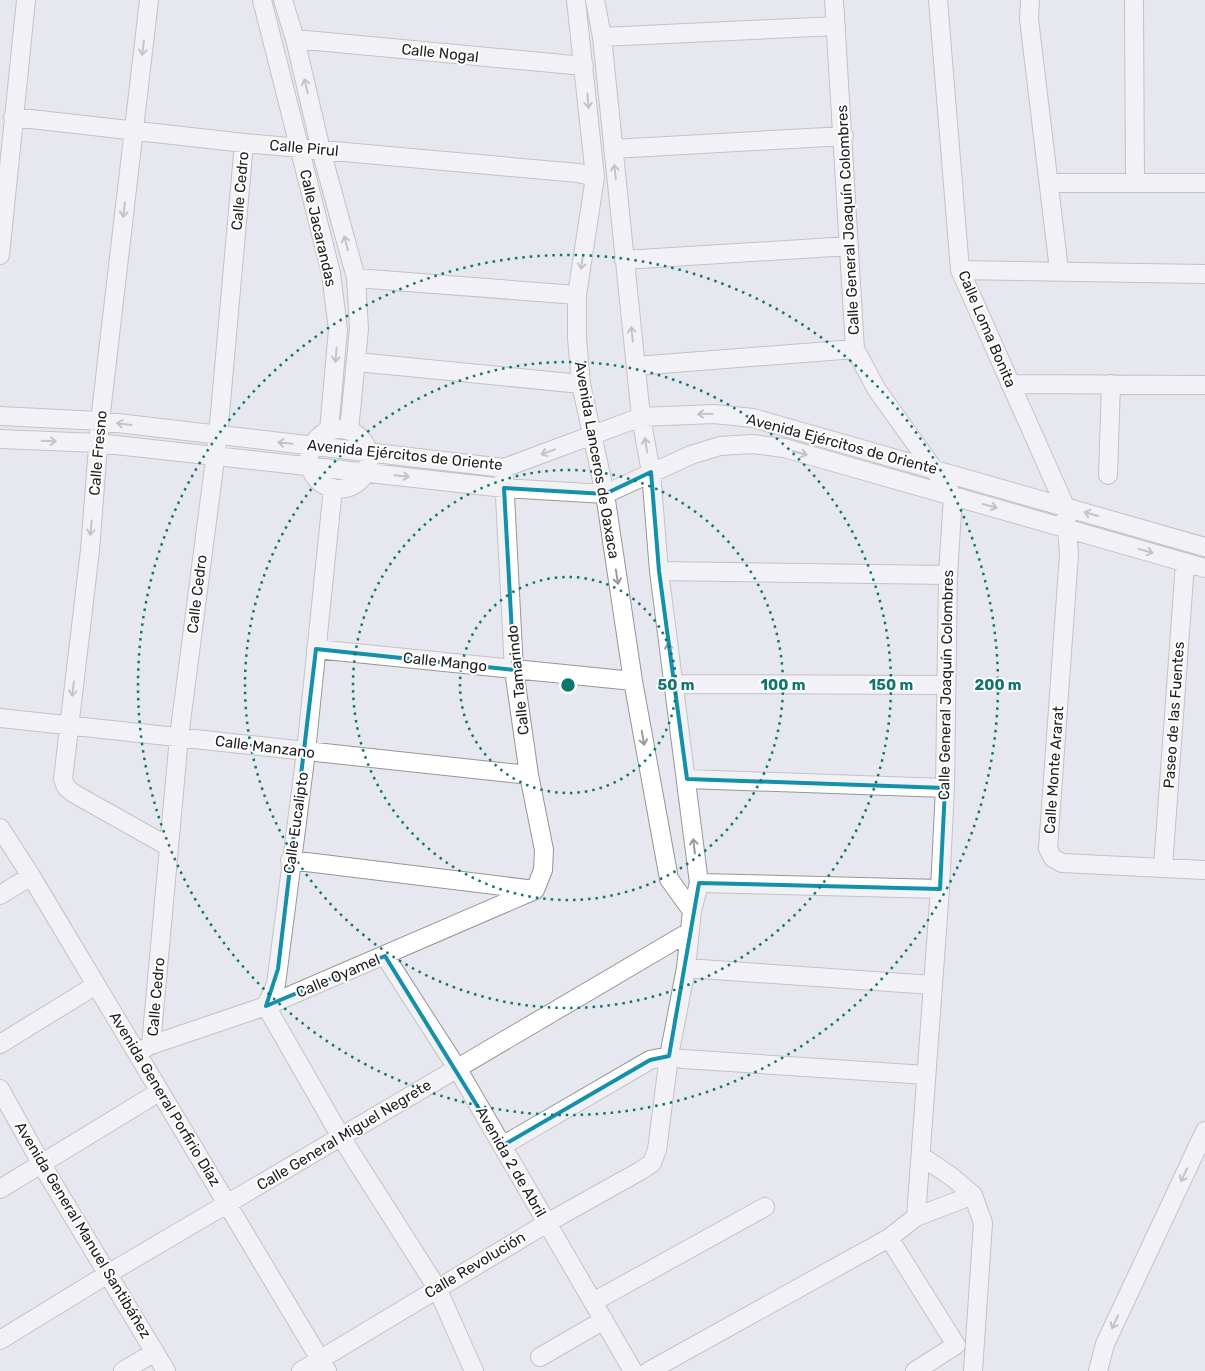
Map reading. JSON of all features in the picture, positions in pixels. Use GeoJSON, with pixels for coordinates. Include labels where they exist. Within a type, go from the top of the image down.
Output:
{"type":"FeatureCollection","features":[{"type":"Feature","properties":{"kind":"street"},"geometry":{"type":"LineString","coordinates":[[0,255],[26,0]]}},
{"type":"Feature","properties":{"kind":"street","name":"Calle Fresno"},"geometry":{"type":"LineString","coordinates":[[149,0],[100,421],[90,550],[63,779],[66,787],[168,847]]}},
{"type":"Feature","properties":{"kind":"street","name":"Calle Jacarandas"},"geometry":{"type":"LineString","coordinates":[[262,0],[331,273],[338,330],[329,430]]}},
{"type":"Feature","properties":{"kind":"street","name":"Calle Jacarandas"},"geometry":{"type":"LineString","coordinates":[[283,0],[295,38],[321,150],[356,278],[359,329],[349,430]]}},
{"type":"Feature","properties":{"kind":"street","name":"Avenida Lanceros de Oaxaca"},"geometry":{"type":"LineString","coordinates":[[576,0],[595,177],[577,295],[577,338],[581,384],[604,494],[633,681],[668,879],[692,911]]}},
{"type":"Feature","properties":{"kind":"street"},"geometry":{"type":"LineString","coordinates":[[596,0],[602,37],[641,417],[651,472],[659,571],[699,883],[692,911],[686,968],[669,1056]]}},
{"type":"Feature","properties":{"kind":"street","name":"Calle General Joaquín Colombres"},"geometry":{"type":"LineString","coordinates":[[834,0],[844,136],[855,349],[877,390],[953,496],[948,575],[945,788],[940,889],[916,1217]]}},
{"type":"Feature","properties":{"kind":"street","name":"Calle Loma Bonita"},"geometry":{"type":"LineString","coordinates":[[938,0],[960,270],[1065,506],[1068,529]]}},
{"type":"Feature","properties":{"kind":"street"},"geometry":{"type":"LineString","coordinates":[[1030,0],[1030,19],[1059,270]]}},
{"type":"Feature","properties":{"kind":"street"},"geometry":{"type":"LineString","coordinates":[[1134,0],[1135,183]]}},
{"type":"Feature","properties":{"kind":"street"},"geometry":{"type":"LineString","coordinates":[[602,37],[836,26]]}},
{"type":"Feature","properties":{"kind":"street","name":"Calle Nogal"},"geometry":{"type":"LineString","coordinates":[[295,38],[584,66]]}},
{"type":"Feature","properties":{"kind":"street","name":"Calle Pirul"},"geometry":{"type":"LineString","coordinates":[[13,117],[244,143],[578,173],[595,177]]}},
{"type":"Feature","properties":{"kind":"street"},"geometry":{"type":"LineString","coordinates":[[613,148],[844,136]]}},
{"type":"Feature","properties":{"kind":"street","name":"Calle Cedro"},"geometry":{"type":"LineString","coordinates":[[144,1049],[179,737],[218,436],[244,143]]}},
{"type":"Feature","properties":{"kind":"street"},"geometry":{"type":"LineString","coordinates":[[1049,183],[1205,183]]}},
{"type":"Feature","properties":{"kind":"street"},"geometry":{"type":"LineString","coordinates":[[624,260],[849,246]]}},
{"type":"Feature","properties":{"kind":"street"},"geometry":{"type":"LineString","coordinates":[[960,270],[1059,270],[1205,274]]}},
{"type":"Feature","properties":{"kind":"street"},"geometry":{"type":"LineString","coordinates":[[356,278],[577,295]]}},
{"type":"Feature","properties":{"kind":"street"},"geometry":{"type":"LineString","coordinates":[[338,330],[359,329]]}},
{"type":"Feature","properties":{"kind":"street"},"geometry":{"type":"LineString","coordinates":[[636,366],[855,349]]}},
{"type":"Feature","properties":{"kind":"street"},"geometry":{"type":"LineString","coordinates":[[357,362],[581,384]]}},
{"type":"Feature","properties":{"kind":"street"},"geometry":{"type":"LineString","coordinates":[[1010,384],[1205,384]]}},
{"type":"Feature","properties":{"kind":"street"},"geometry":{"type":"LineString","coordinates":[[1108,475],[1111,384]]}},
{"type":"Feature","properties":{"kind":"street","name":"Avenida Ejércitos de Oriente"},"geometry":{"type":"LineString","coordinates":[[0,416],[100,421],[504,468],[641,417],[714,414],[753,418],[1205,547]]}},
{"type":"Feature","properties":{"kind":"street"},"geometry":{"type":"LineString","coordinates":[[329,430],[349,430],[362,439],[368,452],[366,472],[362,479],[349,488],[333,488],[316,478],[310,467],[309,456],[312,446],[319,436],[329,430]]}},
{"type":"Feature","properties":{"kind":"street","name":"Avenida Ejércitos de Oriente"},"geometry":{"type":"LineString","coordinates":[[0,439],[98,443],[214,458],[366,472],[504,488],[604,494],[690,455],[720,446],[752,444],[784,448],[1205,568]]}},
{"type":"Feature","properties":{"kind":"street","name":"Calle Tamarindo"},"geometry":{"type":"LineString","coordinates":[[504,468],[514,670],[544,850],[543,870],[535,890]]}},
{"type":"Feature","properties":{"kind":"street","name":"Calle Eucalipto"},"geometry":{"type":"LineString","coordinates":[[266,1006],[276,984],[290,860],[306,752],[333,488]]}},
{"type":"Feature","properties":{"kind":"street","name":"Calle Monte Ararat"},"geometry":{"type":"LineString","coordinates":[[1068,529],[1069,554],[1048,849],[1053,858],[1062,863],[1205,870]]}},
{"type":"Feature","properties":{"kind":"street","name":"Paseo de las Fuentes"},"geometry":{"type":"LineString","coordinates":[[1163,867],[1185,562]]}},
{"type":"Feature","properties":{"kind":"street"},"geometry":{"type":"LineString","coordinates":[[659,571],[948,575]]}},
{"type":"Feature","properties":{"kind":"street","name":"Calle Mango"},"geometry":{"type":"LineString","coordinates":[[316,649],[633,681]]}},
{"type":"Feature","properties":{"kind":"street"},"geometry":{"type":"LineString","coordinates":[[674,684],[946,685]]}},
{"type":"Feature","properties":{"kind":"street","name":"Calle Manzano"},"geometry":{"type":"LineString","coordinates":[[0,718],[530,775]]}},
{"type":"Feature","properties":{"kind":"street"},"geometry":{"type":"LineString","coordinates":[[687,779],[945,788]]}},
{"type":"Feature","properties":{"kind":"street","name":"Avenida General Porfirio Díaz"},"geometry":{"type":"LineString","coordinates":[[0,828],[32,876],[96,986],[144,1049],[159,1092],[229,1204],[324,1365]]}},
{"type":"Feature","properties":{"kind":"street"},"geometry":{"type":"LineString","coordinates":[[290,860],[535,890]]}},
{"type":"Feature","properties":{"kind":"street"},"geometry":{"type":"LineString","coordinates":[[0,895],[32,876]]}},
{"type":"Feature","properties":{"kind":"street"},"geometry":{"type":"LineString","coordinates":[[699,883],[940,889]]}},
{"type":"Feature","properties":{"kind":"street","name":"Calle Oyamel"},"geometry":{"type":"LineString","coordinates":[[144,1049],[266,1006],[535,890]]}},
{"type":"Feature","properties":{"kind":"street","name":"Calle General Miguel Negrete"},"geometry":{"type":"LineString","coordinates":[[0,1340],[106,1275],[689,932]]}},
{"type":"Feature","properties":{"kind":"street","name":"Avenida 2 de Abril"},"geometry":{"type":"LineString","coordinates":[[385,956],[457,1068],[633,1371]]}},
{"type":"Feature","properties":{"kind":"street"},"geometry":{"type":"LineString","coordinates":[[686,968],[932,984]]}},
{"type":"Feature","properties":{"kind":"street"},"geometry":{"type":"LineString","coordinates":[[0,1044],[96,986]]}},
{"type":"Feature","properties":{"kind":"street"},"geometry":{"type":"LineString","coordinates":[[266,1006],[341,1138],[437,1288],[474,1371]]}},
{"type":"Feature","properties":{"kind":"street"},"geometry":{"type":"LineString","coordinates":[[502,1146],[650,1060],[669,1056],[683,1059],[926,1075]]}},
{"type":"Feature","properties":{"kind":"street","name":"Calle Revolución"},"geometry":{"type":"LineString","coordinates":[[301,1371],[324,1365],[437,1288],[546,1223],[640,1172],[652,1163],[657,1150],[669,1056]]}},
{"type":"Feature","properties":{"kind":"street","name":"Avenida General Manuel Santibáñez"},"geometry":{"type":"LineString","coordinates":[[0,1089],[106,1275],[166,1371]]}},
{"type":"Feature","properties":{"kind":"street"},"geometry":{"type":"LineString","coordinates":[[0,1189],[159,1092]]}},
{"type":"Feature","properties":{"kind":"street"},"geometry":{"type":"LineString","coordinates":[[1098,1371],[1105,1344],[1205,1131]]}},
{"type":"Feature","properties":{"kind":"street"},"geometry":{"type":"LineString","coordinates":[[921,1156],[952,1177],[973,1195],[983,1223],[973,1371]]}},
{"type":"Feature","properties":{"kind":"street"},"geometry":{"type":"LineString","coordinates":[[649,1371],[889,1238],[916,1217],[973,1195]]}},
{"type":"Feature","properties":{"kind":"street"},"geometry":{"type":"LineString","coordinates":[[593,1302],[765,1207]]}},
{"type":"Feature","properties":{"kind":"street"},"geometry":{"type":"LineString","coordinates":[[889,1238],[956,1345],[915,1371]]}},
{"type":"Feature","properties":{"kind":"street"},"geometry":{"type":"LineString","coordinates":[[540,1357],[604,1320]]}},
{"type":"Feature","properties":{"kind":"street"},"geometry":{"type":"LineString","coordinates":[[123,1371],[155,1352]]}},
{"type":"Feature","properties":{"kind":"highlighted area"},"geometry":{"type":"Polygon","coordinates":[[[651,472],[659,571],[687,779],[945,788],[940,889],[699,883],[669,1056],[650,1060],[502,1146],[385,956],[266,1006],[278,969],[316,649],[514,670],[504,488],[605,494],[651,472]]]}}]}
